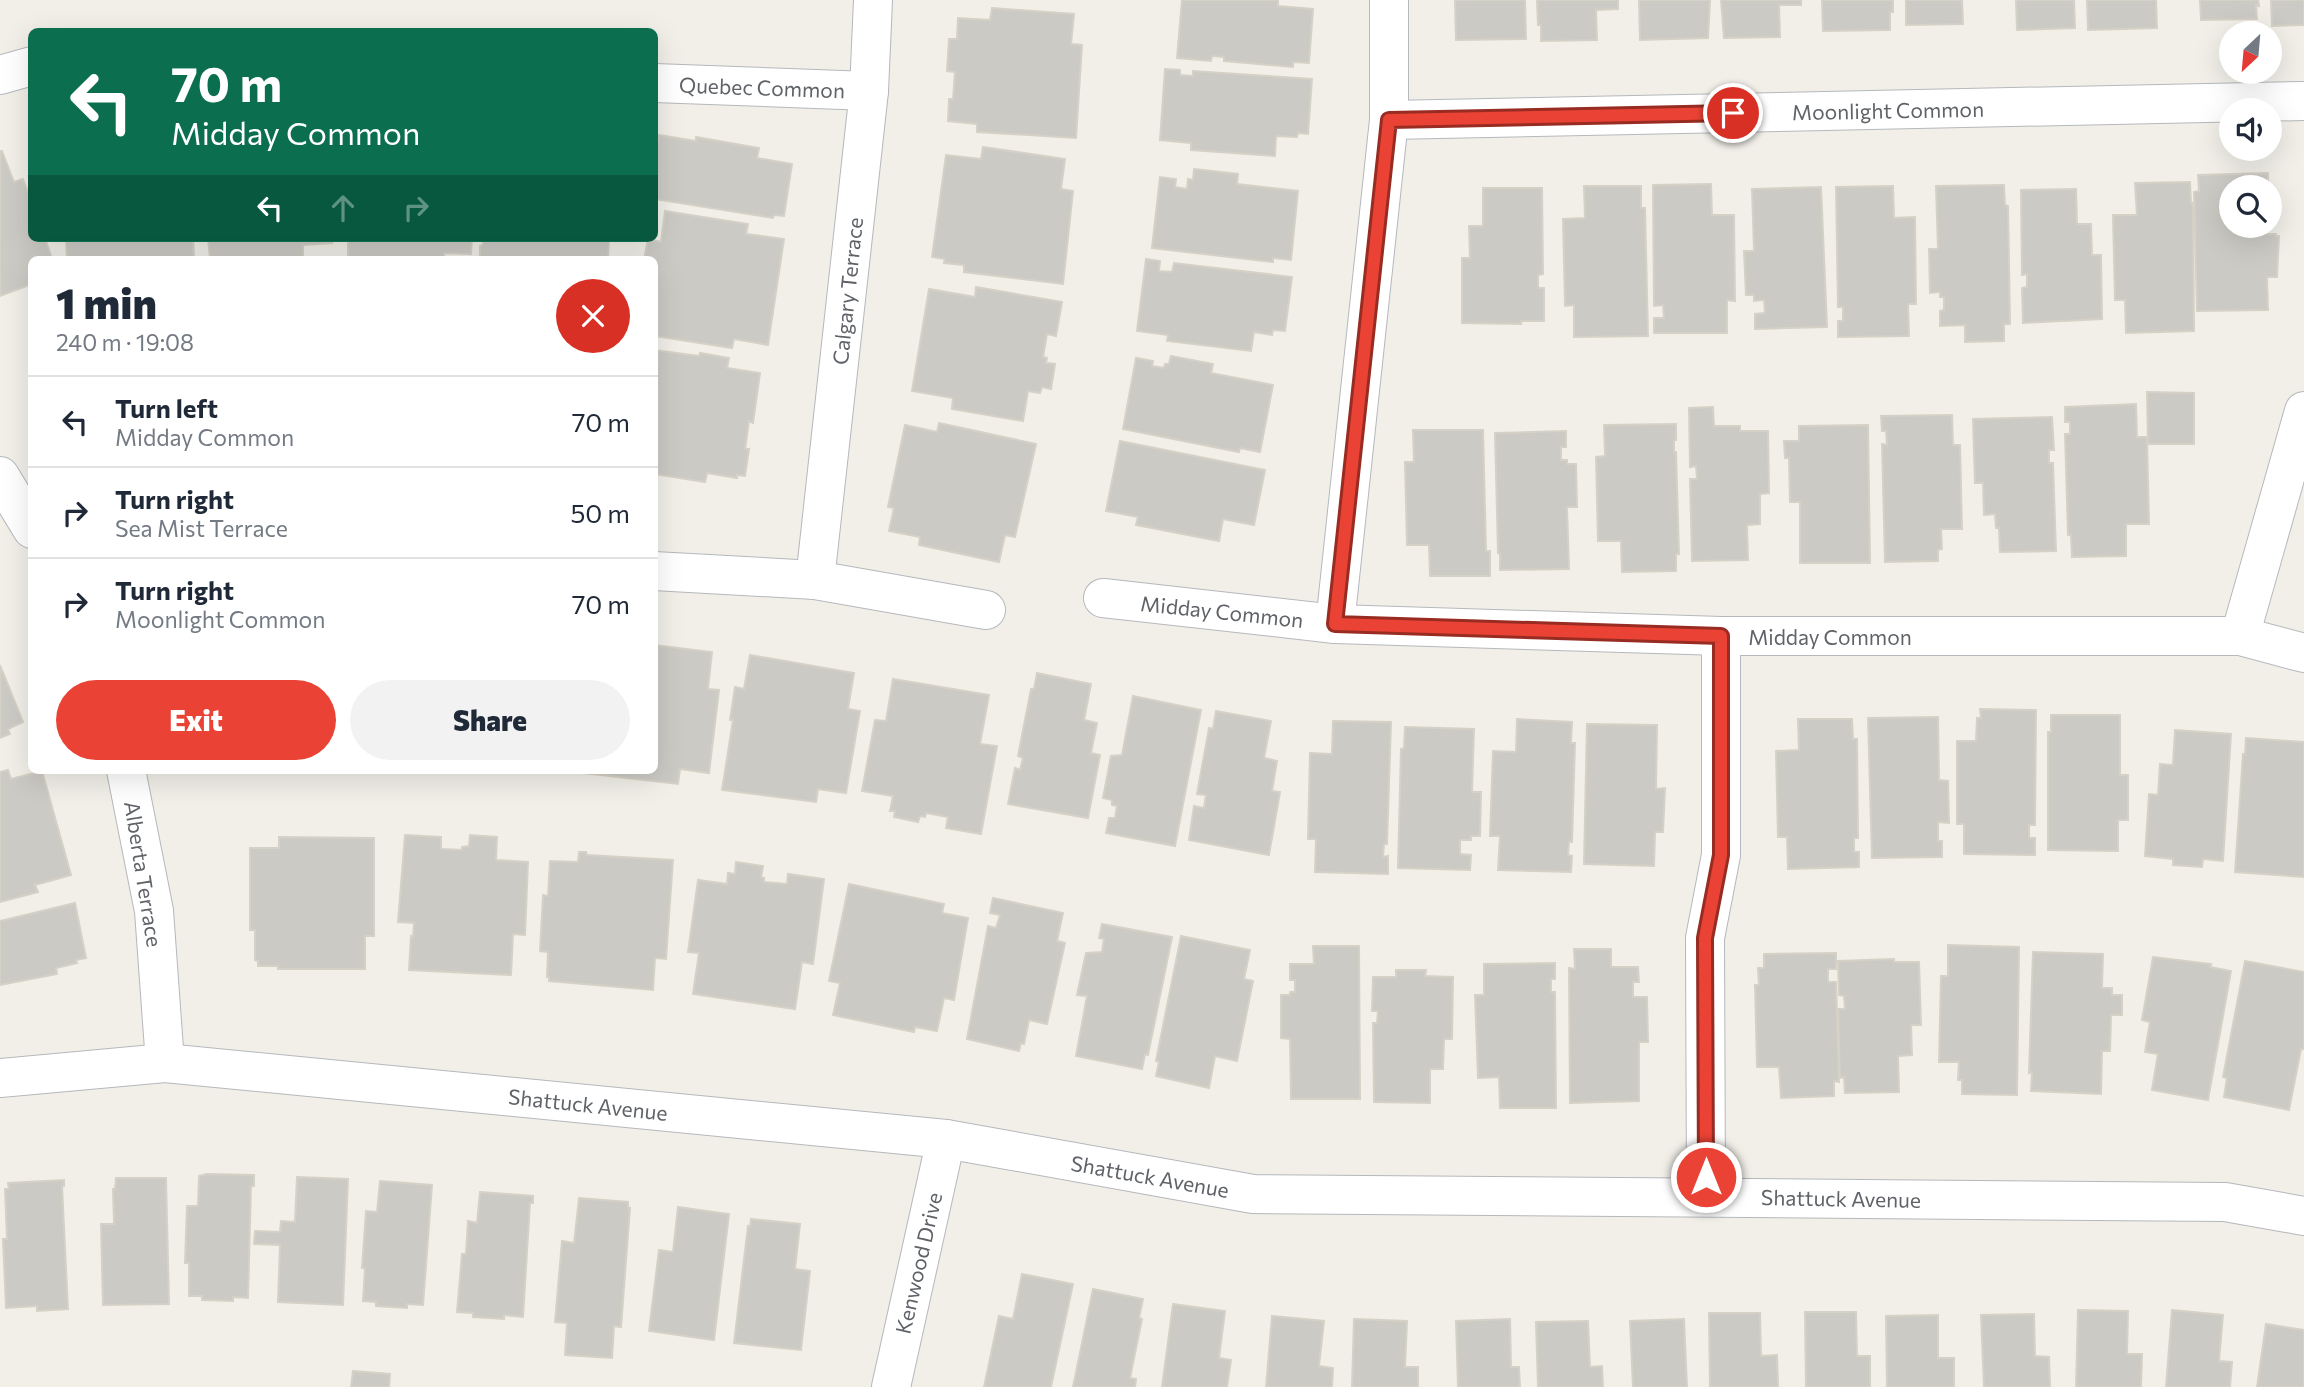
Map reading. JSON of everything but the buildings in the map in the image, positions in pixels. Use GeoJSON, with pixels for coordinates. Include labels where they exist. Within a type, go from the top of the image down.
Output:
{"type":"FeatureCollection","features":[{"type":"Feature","properties":{"kind":"street","name":"Calgary Terrace"},"geometry":{"type":"LineString","coordinates":[[815,580],[869,91],[873,0]]}},
{"type":"Feature","properties":{"kind":"street"},"geometry":{"type":"LineString","coordinates":[[1335,624],[1389,120],[1389,0]]}},
{"type":"Feature","properties":{"kind":"street"},"geometry":{"type":"LineString","coordinates":[[0,75],[28,67]]}},
{"type":"Feature","properties":{"kind":"street","name":"Quebec Common"},"geometry":{"type":"LineString","coordinates":[[658,83],[869,91]]}},
{"type":"Feature","properties":{"kind":"street","name":"Moonlight Common"},"geometry":{"type":"LineString","coordinates":[[1389,120],[2304,101]]}},
{"type":"Feature","properties":{"kind":"street"},"geometry":{"type":"LineString","coordinates":[[2240,636],[2304,411]]}},
{"type":"Feature","properties":{"kind":"street"},"geometry":{"type":"LineString","coordinates":[[0,476],[28,522]]}},
{"type":"Feature","properties":{"kind":"street"},"geometry":{"type":"LineString","coordinates":[[658,571],[815,580],[986,610]]}},
{"type":"Feature","properties":{"kind":"street","name":"Midday Common"},"geometry":{"type":"LineString","coordinates":[[1103,598],[1335,624],[1721,636],[2240,636],[2304,653]]}},
{"type":"Feature","properties":{"kind":"street"},"geometry":{"type":"LineString","coordinates":[[1706,1197],[1705,938],[1721,855],[1721,636]]}},
{"type":"Feature","properties":{"kind":"street","name":"Alberta Terrace"},"geometry":{"type":"LineString","coordinates":[[127,774],[154,911],[165,1063]]}},
{"type":"Feature","properties":{"kind":"street","name":"Shattuck Avenue"},"geometry":{"type":"LineString","coordinates":[[0,1078],[165,1063],[946,1139],[1253,1194],[2225,1202],[2304,1216]]}},
{"type":"Feature","properties":{"kind":"street","name":"Kenwood Drive"},"geometry":{"type":"LineString","coordinates":[[891,1387],[946,1139]]}},
{"type":"Feature","properties":{"kind":"route"},"geometry":{"type":"LineString","coordinates":[[1706,1177],[1705,938],[1721,855],[1721,636],[1335,624],[1389,120],[1733,113]]}}]}
